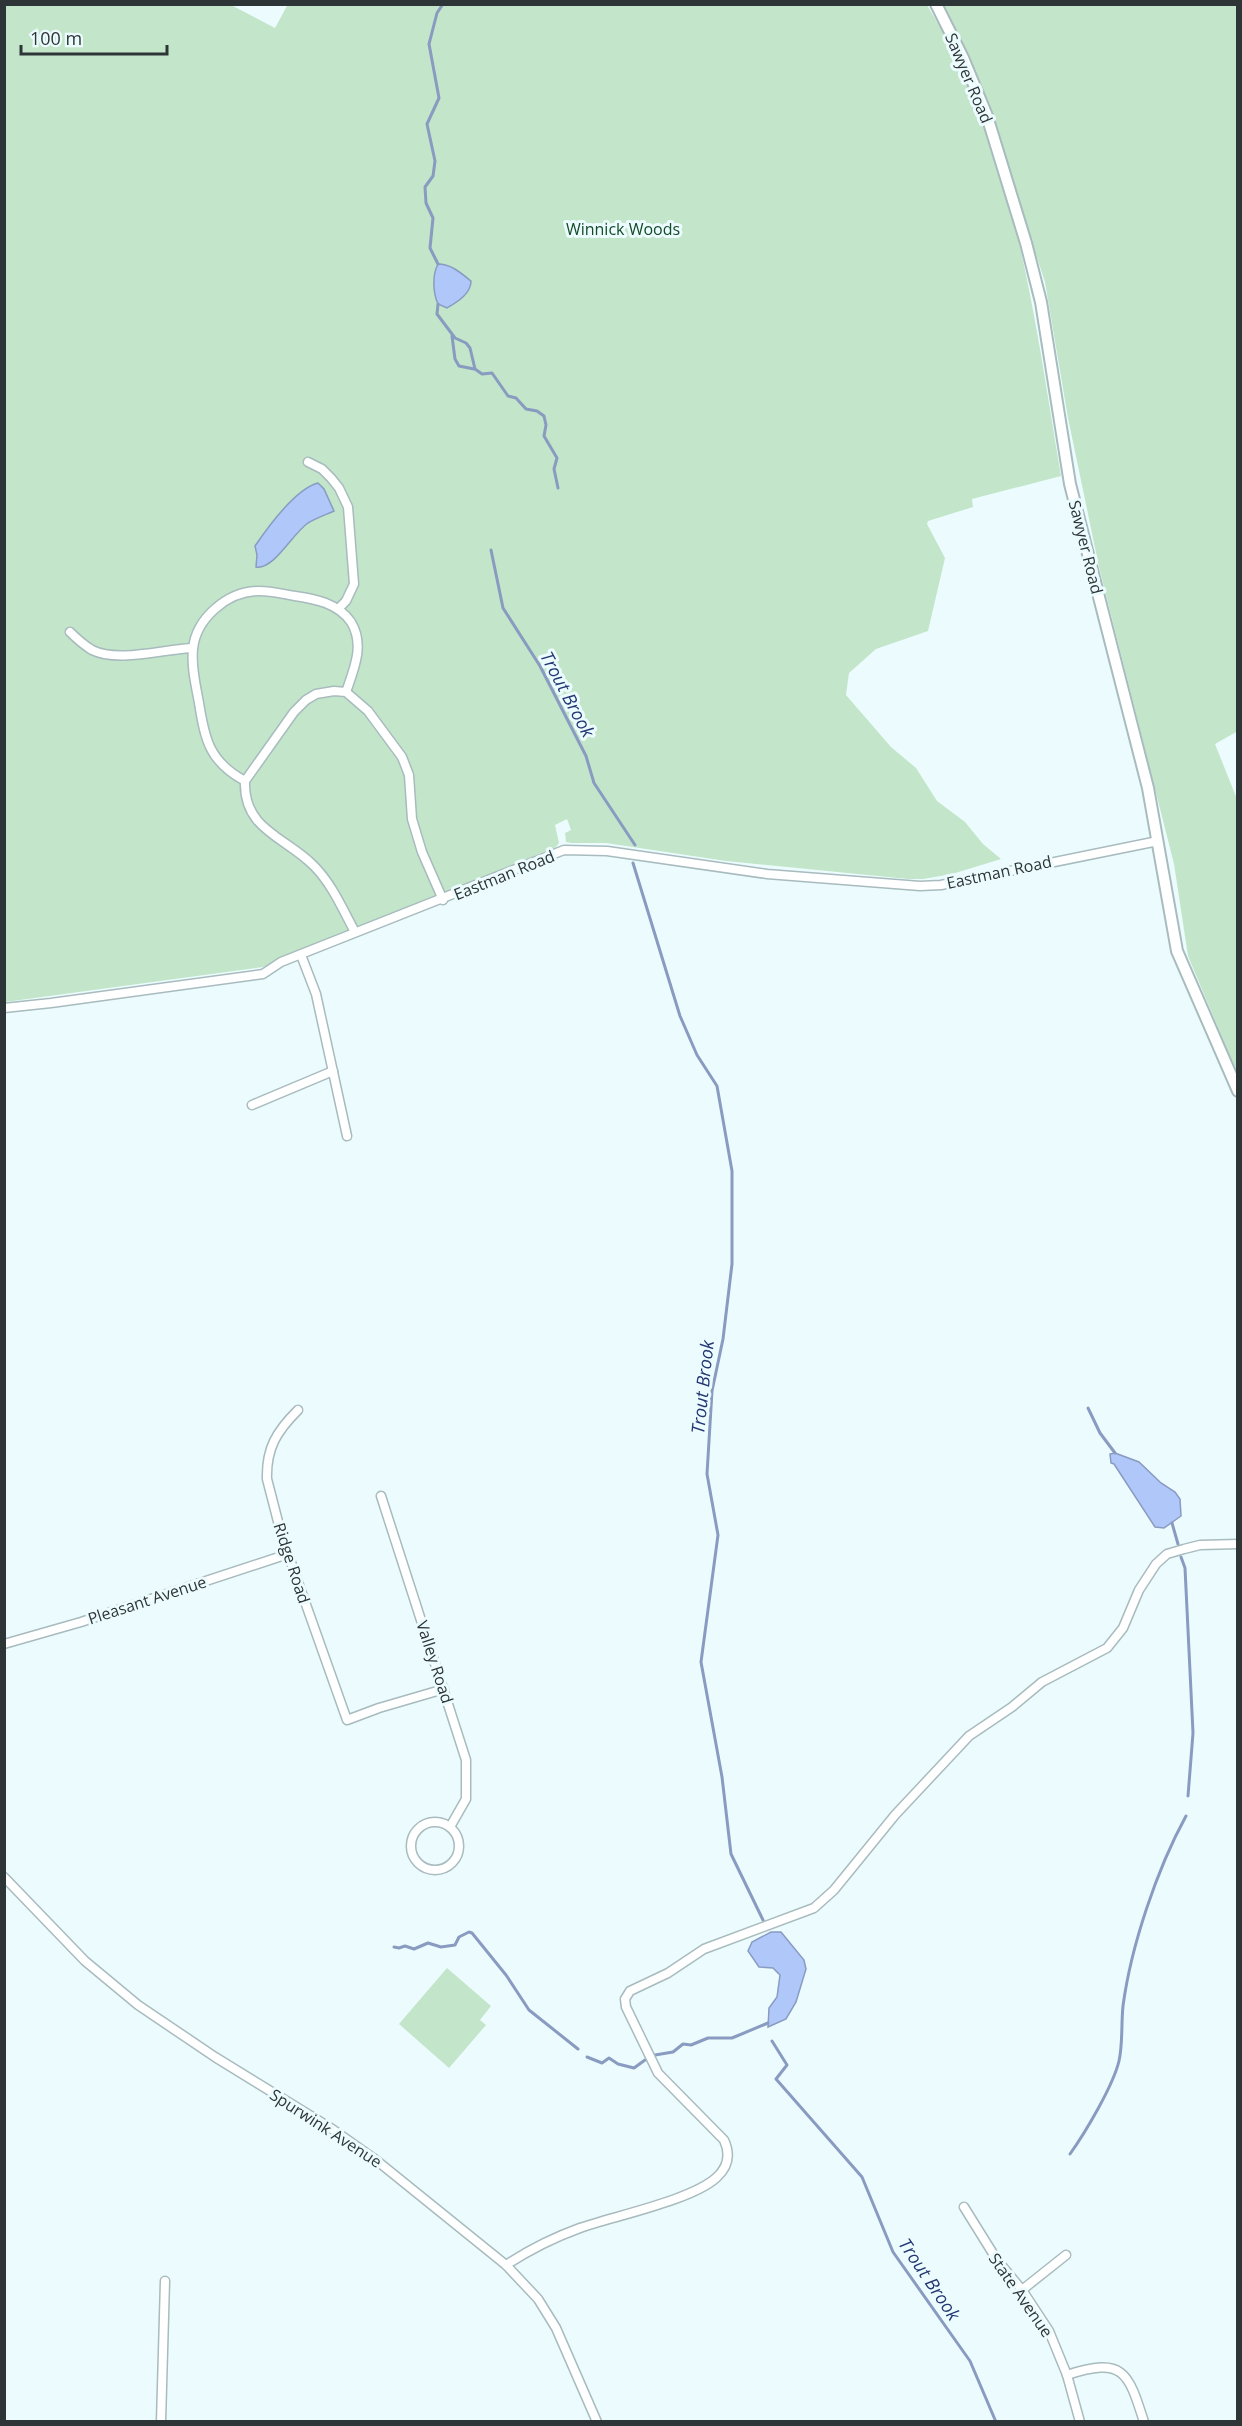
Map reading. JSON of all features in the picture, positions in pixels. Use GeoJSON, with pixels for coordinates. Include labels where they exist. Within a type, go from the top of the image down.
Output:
{"type":"FeatureCollection","features":[{"type":"Feature","properties":{"kind":"street","name":"Sawyer Road"},"geometry":{"type":"LineString","coordinates":[[936,4],[963,58],[987,116],[1026,243],[1041,302],[1070,484],[1141,759],[1180,961],[1238,1091]]}},
{"type":"Feature","properties":{"kind":"street"},"geometry":{"type":"LineString","coordinates":[[308,462],[322,469],[331,478],[339,488],[348,507],[354,584],[346,601],[338,609]]}},
{"type":"Feature","properties":{"kind":"street"},"geometry":{"type":"LineString","coordinates":[[245,781],[231,773],[215,757],[205,737],[193,665],[193,648],[200,627],[209,614],[231,597],[258,591],[320,600],[338,609],[351,622],[358,642],[357,660],[346,692]]}},
{"type":"Feature","properties":{"kind":"street"},"geometry":{"type":"LineString","coordinates":[[70,632],[90,648],[104,654],[133,654],[193,648]]}},
{"type":"Feature","properties":{"kind":"street"},"geometry":{"type":"LineString","coordinates":[[355,932],[316,868],[303,855],[270,834],[250,812],[245,791],[245,781],[300,706],[316,694],[346,692],[368,711],[402,757],[409,775],[412,819],[443,900]]}},
{"type":"Feature","properties":{"kind":"street","name":"Eastman Road"},"geometry":{"type":"LineString","coordinates":[[4,1008],[51,1004],[263,974],[281,962],[443,900],[564,850],[607,851],[767,874],[921,886],[941,885],[1158,841]]}},
{"type":"Feature","properties":{"kind":"street"},"geometry":{"type":"LineString","coordinates":[[301,955],[316,994],[331,1054],[347,1136]]}},
{"type":"Feature","properties":{"kind":"street"},"geometry":{"type":"LineString","coordinates":[[252,1105],[333,1071]]}},
{"type":"Feature","properties":{"kind":"street","name":"Ridge Road"},"geometry":{"type":"LineString","coordinates":[[298,1410],[280,1428],[270,1452],[267,1469],[268,1488],[288,1554],[347,1720],[388,1705],[444,1689]]}},
{"type":"Feature","properties":{"kind":"street","name":"Valley Road"},"geometry":{"type":"LineString","coordinates":[[381,1496],[464,1750],[468,1790],[466,1799],[450,1827]]}},
{"type":"Feature","properties":{"kind":"street"},"geometry":{"type":"LineString","coordinates":[[506,2265],[524,2253],[579,2228],[675,2198],[705,2185],[716,2178],[728,2161],[728,2150],[724,2140],[666,2084],[650,2060],[626,2007],[625,1999],[630,1992],[668,1973],[704,1949],[814,1908],[834,1890],[908,1801],[969,1736],[1012,1707],[1042,1682],[1107,1648],[1123,1628],[1139,1590],[1156,1564],[1167,1554],[1200,1545],[1238,1544]]}},
{"type":"Feature","properties":{"kind":"street","name":"Pleasant Avenue"},"geometry":{"type":"LineString","coordinates":[[4,1644],[81,1622],[288,1554]]}},
{"type":"Feature","properties":{"kind":"street"},"geometry":{"type":"LineString","coordinates":[[430,1822],[438,1822],[450,1827],[459,1841],[456,1857],[444,1868],[435,1870],[425,1867],[416,1860],[412,1850],[412,1839],[417,1831],[430,1822]]}},
{"type":"Feature","properties":{"kind":"street","name":"Spurwink Avenue"},"geometry":{"type":"LineString","coordinates":[[4,1877],[85,1961],[129,1998],[176,2031],[332,2129],[376,2160],[506,2265],[538,2299],[556,2328],[597,2421]]}},
{"type":"Feature","properties":{"kind":"street","name":"State Avenue"},"geometry":{"type":"LineString","coordinates":[[964,2207],[997,2260],[1022,2290],[1049,2331],[1067,2375],[1080,2421]]}},
{"type":"Feature","properties":{"kind":"street"},"geometry":{"type":"LineString","coordinates":[[1022,2290],[1066,2255]]}},
{"type":"Feature","properties":{"kind":"street"},"geometry":{"type":"LineString","coordinates":[[161,2421],[165,2281]]}},
{"type":"Feature","properties":{"kind":"street"},"geometry":{"type":"LineString","coordinates":[[1067,2375],[1096,2367],[1119,2371],[1128,2378],[1133,2387],[1144,2421]]}},
{"type":"Feature","properties":{"kind":"green space","name":"Winnick Woods"},"geometry":{"type":"Polygon","coordinates":[[[288,4],[927,5],[964,73],[984,121],[1000,170],[1025,271],[1061,476],[972,499],[973,507],[928,521],[927,524],[945,558],[928,631],[876,649],[849,673],[846,695],[891,747],[916,768],[937,801],[965,822],[983,844],[1001,859],[952,874],[908,879],[726,861],[606,843],[571,843],[566,842],[565,833],[571,830],[567,819],[555,825],[559,843],[556,847],[281,962],[263,967],[5,1002],[4,5],[231,5],[275,28],[288,4]]]}},
{"type":"Feature","properties":{"kind":"green space"},"geometry":{"type":"Polygon","coordinates":[[[943,5],[1237,5],[1238,731],[1215,744],[1237,799],[1237,1073],[1188,956],[1174,864],[1099,567],[1068,418],[1045,282],[975,70],[943,5]]]}},
{"type":"Feature","properties":{"kind":"green space"},"geometry":{"type":"Polygon","coordinates":[[[447,1968],[491,2006],[480,2020],[486,2025],[449,2068],[399,2024],[447,1968]]]}},
{"type":"Feature","properties":{"kind":"water"},"geometry":{"type":"Polygon","coordinates":[[[438,264],[452,267],[471,281],[466,294],[447,308],[438,304],[435,295],[434,279],[438,264]]]}},
{"type":"Feature","properties":{"kind":"water"},"geometry":{"type":"Polygon","coordinates":[[[318,483],[324,489],[334,511],[308,523],[269,563],[256,567],[255,546],[267,529],[291,501],[318,483]]]}},
{"type":"Feature","properties":{"kind":"water"},"geometry":{"type":"Polygon","coordinates":[[[1115,1453],[1139,1462],[1161,1483],[1175,1492],[1180,1499],[1181,1516],[1164,1528],[1155,1527],[1114,1464],[1111,1463],[1110,1454],[1115,1453]]]}},
{"type":"Feature","properties":{"kind":"water"},"geometry":{"type":"Polygon","coordinates":[[[771,1932],[781,1932],[804,1960],[806,1969],[796,2002],[786,2019],[768,2027],[769,2008],[777,1997],[780,1975],[773,1968],[759,1967],[748,1951],[752,1942],[771,1932]]]}},
{"type":"Feature","properties":{"kind":"waterway"},"geometry":{"type":"LineString","coordinates":[[438,264],[430,248],[433,218],[426,203],[425,187],[433,176],[435,161],[427,124],[439,98],[429,44],[437,13],[443,4]]}},
{"type":"Feature","properties":{"kind":"waterway"},"geometry":{"type":"LineString","coordinates":[[438,304],[437,314],[455,338],[466,343],[470,348],[475,369],[482,374],[492,373],[508,396],[516,398],[526,409],[537,411],[544,416],[546,425],[544,436],[557,458],[554,469],[558,488]]}},
{"type":"Feature","properties":{"kind":"waterway"},"geometry":{"type":"LineString","coordinates":[[452,336],[455,359],[459,366],[474,369]]}},
{"type":"Feature","properties":{"kind":"waterway","name":"Trout Brook"},"geometry":{"type":"LineString","coordinates":[[491,550],[503,608],[540,666],[586,756],[594,783],[635,845]]}},
{"type":"Feature","properties":{"kind":"waterway","name":"Trout Brook"},"geometry":{"type":"LineString","coordinates":[[633,863],[680,1016],[697,1055],[717,1086],[732,1171],[732,1264],[723,1339],[712,1391],[707,1474],[718,1535],[701,1662],[722,1777],[731,1854],[763,1920]]}},
{"type":"Feature","properties":{"kind":"waterway"},"geometry":{"type":"LineString","coordinates":[[1088,1408],[1100,1433],[1115,1453]]}},
{"type":"Feature","properties":{"kind":"waterway"},"geometry":{"type":"LineString","coordinates":[[1172,1523],[1178,1544]]}},
{"type":"Feature","properties":{"kind":"waterway"},"geometry":{"type":"LineString","coordinates":[[1181,1557],[1185,1568],[1193,1733],[1188,1796]]}},
{"type":"Feature","properties":{"kind":"waterway"},"geometry":{"type":"LineString","coordinates":[[1070,2154],[1098,2109],[1116,2071],[1120,2054],[1123,2006],[1132,1958],[1155,1884],[1186,1816]]}},
{"type":"Feature","properties":{"kind":"waterway"},"geometry":{"type":"LineString","coordinates":[[394,1947],[405,1946],[414,1949],[428,1943],[441,1947],[455,1945],[459,1937],[469,1932],[472,1933],[506,1975],[529,2010],[578,2049]]}},
{"type":"Feature","properties":{"kind":"waterway"},"geometry":{"type":"LineString","coordinates":[[655,2055],[673,2052],[683,2044],[691,2045],[708,2038],[732,2038],[768,2023]]}},
{"type":"Feature","properties":{"kind":"waterway","name":"Trout Brook"},"geometry":{"type":"LineString","coordinates":[[772,2041],[787,2065],[776,2079],[862,2177],[893,2252],[970,2361],[996,2422]]}},
{"type":"Feature","properties":{"kind":"waterway"},"geometry":{"type":"LineString","coordinates":[[587,2057],[602,2063],[609,2058],[618,2064],[634,2068],[645,2060]]}}]}
